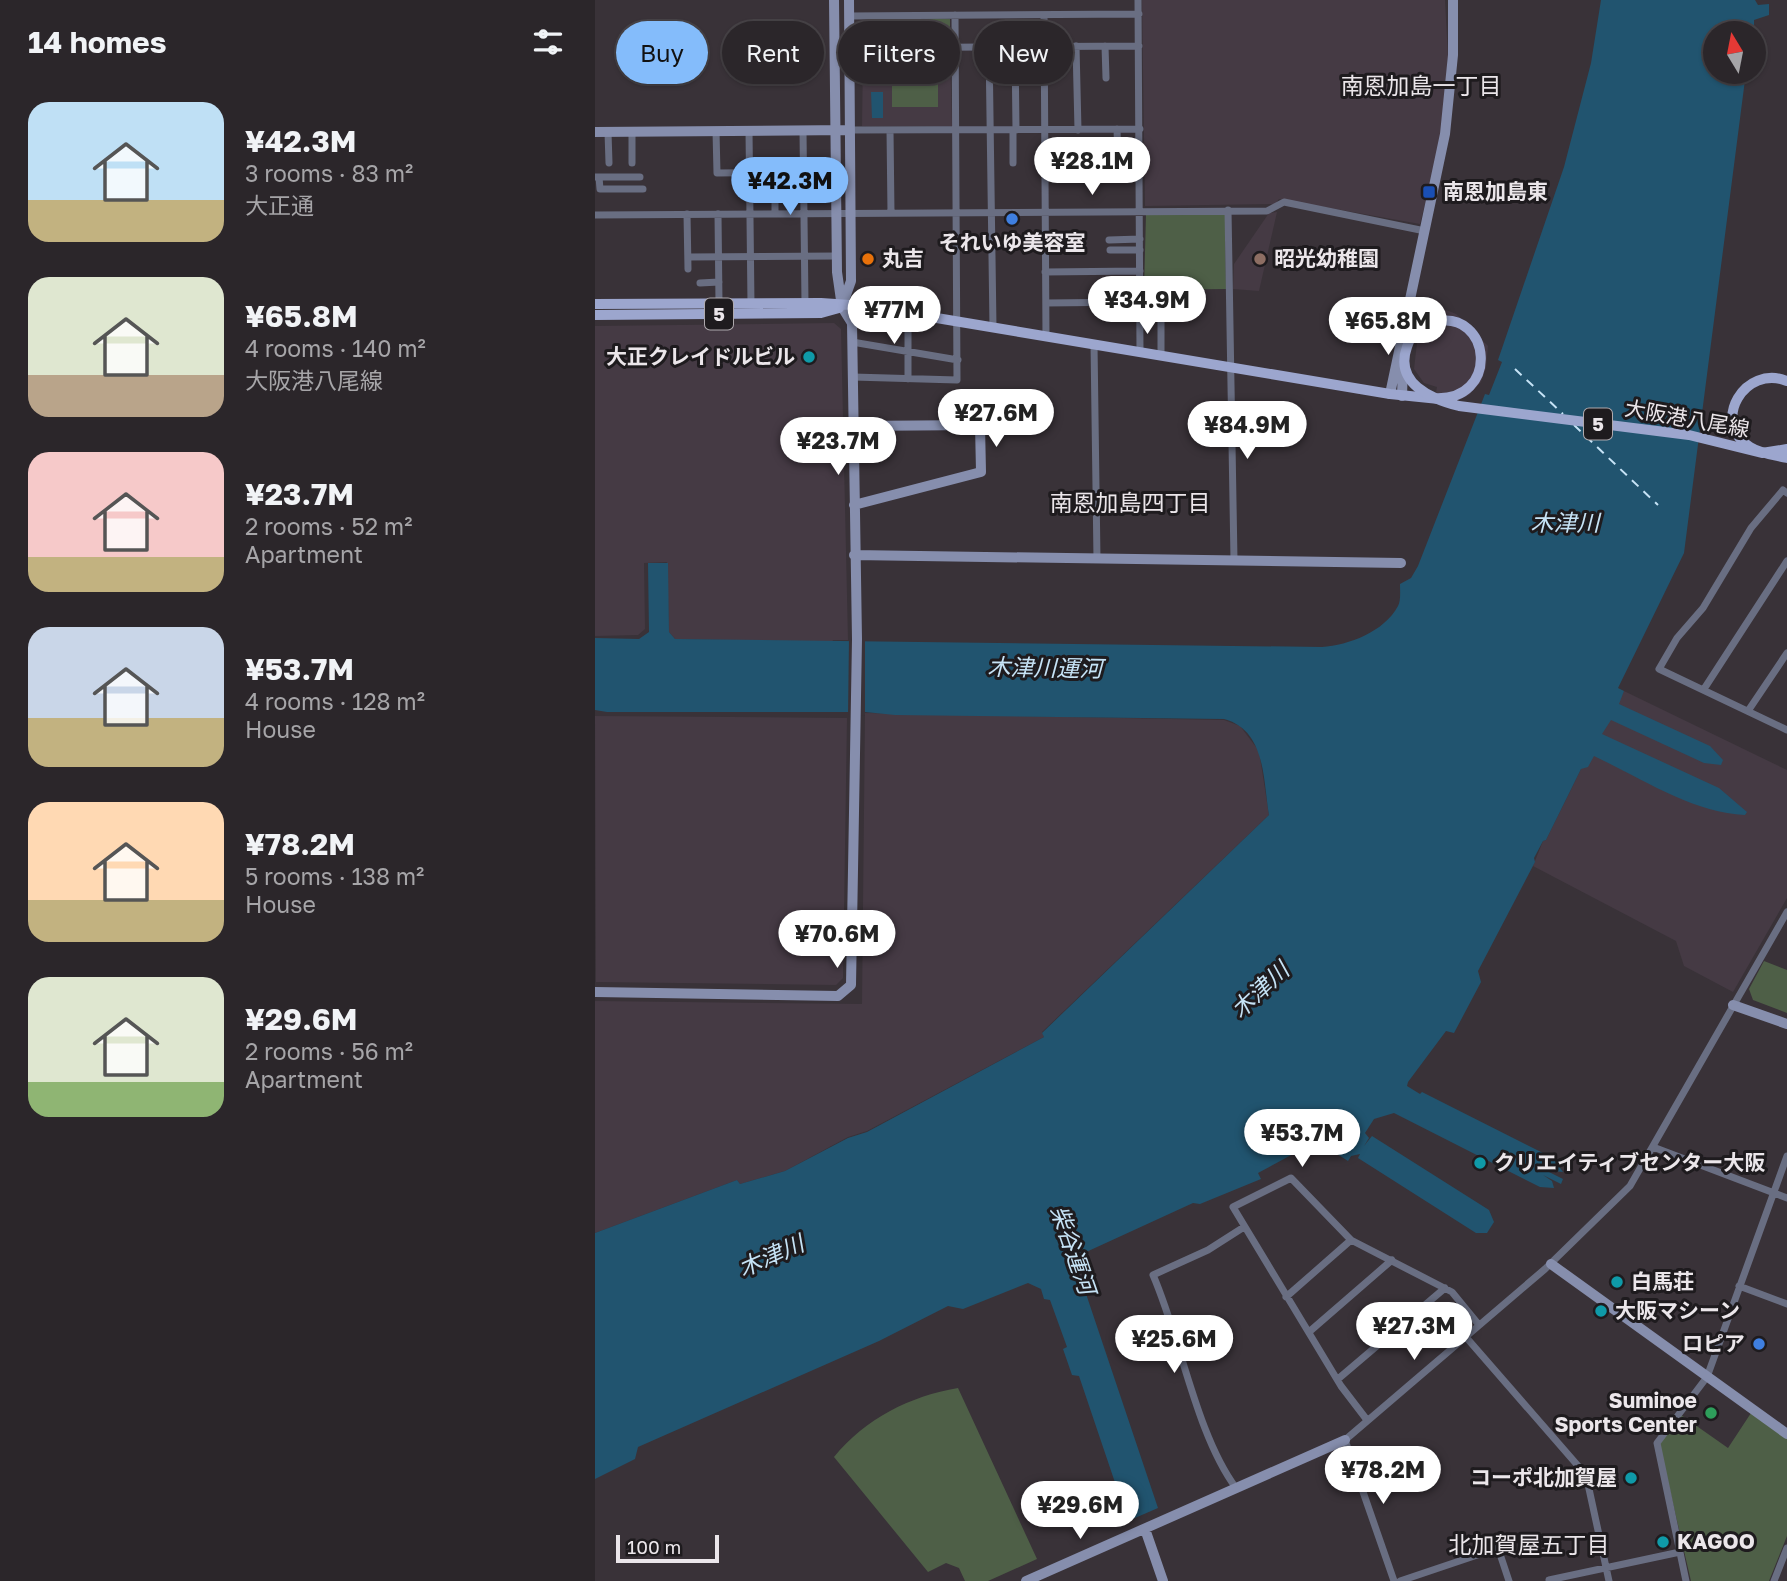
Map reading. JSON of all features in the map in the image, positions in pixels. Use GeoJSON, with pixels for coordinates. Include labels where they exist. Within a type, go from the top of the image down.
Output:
{"type":"FeatureCollection","features":[{"type":"Feature","properties":{"kind":"main road","name":"大阪港八尾線"},"geometry":{"type":"LineString","coordinates":[[595,304],[806,303],[842,307],[866,306],[1433,400],[1446,398],[1456,395],[1468,388],[1480,371],[1481,355],[1474,337],[1458,325],[1439,322],[1422,328],[1408,345],[1405,365],[1414,385],[1427,395],[1446,398],[1456,396],[1462,393],[1472,385],[1477,378],[1480,371],[1481,367],[1482,359],[1481,352],[1477,340],[1469,331],[1465,328],[1449,321],[1435,322],[1424,326],[1413,335],[1406,348],[1405,354],[1405,362],[1406,371],[1409,376],[1415,386],[1428,397],[1433,398],[1443,402],[1459,406],[1711,439],[1762,453],[1787,449]]}},
{"type":"Feature","properties":{"kind":"main road","name":"大阪港八尾線"},"geometry":{"type":"LineString","coordinates":[[595,315],[821,313],[842,307]]}},
{"type":"Feature","properties":{"kind":"main road","name":"大阪港八尾線"},"geometry":{"type":"LineString","coordinates":[[1787,381],[1773,377],[1760,378],[1748,384],[1738,395],[1733,421],[1738,435],[1748,446],[1787,458]]}},
{"type":"Feature","properties":{"kind":"main road","name":"大阪港八尾線"},"geometry":{"type":"LineString","coordinates":[[1748,446],[1768,453],[1787,449]]}},
{"type":"Feature","properties":{"kind":"street"},"geometry":{"type":"LineString","coordinates":[[595,992],[838,996],[848,991],[853,979],[857,639],[852,320],[842,307],[836,256],[834,0]]}},
{"type":"Feature","properties":{"kind":"street"},"geometry":{"type":"LineString","coordinates":[[849,0],[849,21]]}},
{"type":"Feature","properties":{"kind":"street"},"geometry":{"type":"LineString","coordinates":[[1138,0],[1140,351]]}},
{"type":"Feature","properties":{"kind":"street"},"geometry":{"type":"LineString","coordinates":[[1396,395],[1405,318],[1445,134],[1453,55],[1453,0]]}},
{"type":"Feature","properties":{"kind":"street"},"geometry":{"type":"LineString","coordinates":[[849,16],[1139,14]]}},
{"type":"Feature","properties":{"kind":"street"},"geometry":{"type":"LineString","coordinates":[[955,15],[955,21]]}},
{"type":"Feature","properties":{"kind":"street"},"geometry":{"type":"LineString","coordinates":[[1044,15],[1044,21]]}},
{"type":"Feature","properties":{"kind":"street"},"geometry":{"type":"LineString","coordinates":[[1078,130],[1076,46],[1139,46]]}},
{"type":"Feature","properties":{"kind":"street"},"geometry":{"type":"LineString","coordinates":[[1105,46],[1106,78]]}},
{"type":"Feature","properties":{"kind":"street"},"geometry":{"type":"LineString","coordinates":[[842,307],[851,281],[850,84]]}},
{"type":"Feature","properties":{"kind":"street"},"geometry":{"type":"LineString","coordinates":[[853,377],[957,380],[957,84]]}},
{"type":"Feature","properties":{"kind":"street"},"geometry":{"type":"LineString","coordinates":[[990,84],[993,327]]}},
{"type":"Feature","properties":{"kind":"street"},"geometry":{"type":"LineString","coordinates":[[1013,163],[1015,84]]}},
{"type":"Feature","properties":{"kind":"street"},"geometry":{"type":"LineString","coordinates":[[1045,84],[1046,336]]}},
{"type":"Feature","properties":{"kind":"street"},"geometry":{"type":"LineString","coordinates":[[1117,129],[1118,160]]}},
{"type":"Feature","properties":{"kind":"street"},"geometry":{"type":"LineString","coordinates":[[595,132],[1140,129]]}},
{"type":"Feature","properties":{"kind":"street"},"geometry":{"type":"LineString","coordinates":[[890,130],[891,213]]}},
{"type":"Feature","properties":{"kind":"street"},"geometry":{"type":"LineString","coordinates":[[716,131],[717,173],[836,172]]}},
{"type":"Feature","properties":{"kind":"street"},"geometry":{"type":"LineString","coordinates":[[749,131],[751,304]]}},
{"type":"Feature","properties":{"kind":"street"},"geometry":{"type":"LineString","coordinates":[[803,131],[806,303]]}},
{"type":"Feature","properties":{"kind":"street"},"geometry":{"type":"LineString","coordinates":[[608,132],[609,163]]}},
{"type":"Feature","properties":{"kind":"street"},"geometry":{"type":"LineString","coordinates":[[632,132],[632,163]]}},
{"type":"Feature","properties":{"kind":"street"},"geometry":{"type":"LineString","coordinates":[[641,177],[597,177],[600,189],[643,190]]}},
{"type":"Feature","properties":{"kind":"street"},"geometry":{"type":"LineString","coordinates":[[775,185],[775,214]]}},
{"type":"Feature","properties":{"kind":"street"},"geometry":{"type":"LineString","coordinates":[[595,215],[1267,211],[1284,202],[1425,231]]}},
{"type":"Feature","properties":{"kind":"street"},"geometry":{"type":"LineString","coordinates":[[1228,210],[1234,560]]}},
{"type":"Feature","properties":{"kind":"street"},"geometry":{"type":"LineString","coordinates":[[687,214],[688,269]]}},
{"type":"Feature","properties":{"kind":"street"},"geometry":{"type":"LineString","coordinates":[[719,214],[719,303]]}},
{"type":"Feature","properties":{"kind":"street"},"geometry":{"type":"LineString","coordinates":[[1109,240],[1140,239]]}},
{"type":"Feature","properties":{"kind":"street"},"geometry":{"type":"LineString","coordinates":[[1109,250],[1140,250]]}},
{"type":"Feature","properties":{"kind":"street"},"geometry":{"type":"LineString","coordinates":[[688,257],[836,256]]}},
{"type":"Feature","properties":{"kind":"street"},"geometry":{"type":"LineString","coordinates":[[1045,272],[1140,271]]}},
{"type":"Feature","properties":{"kind":"street"},"geometry":{"type":"LineString","coordinates":[[700,283],[719,282]]}},
{"type":"Feature","properties":{"kind":"street"},"geometry":{"type":"LineString","coordinates":[[1046,303],[1140,302]]}},
{"type":"Feature","properties":{"kind":"street"},"geometry":{"type":"LineString","coordinates":[[908,313],[908,379]]}},
{"type":"Feature","properties":{"kind":"street"},"geometry":{"type":"LineString","coordinates":[[1161,317],[1161,355]]}},
{"type":"Feature","properties":{"kind":"street"},"geometry":{"type":"LineString","coordinates":[[852,342],[958,360]]}},
{"type":"Feature","properties":{"kind":"street"},"geometry":{"type":"LineString","coordinates":[[1094,344],[1097,559]]}},
{"type":"Feature","properties":{"kind":"street"},"geometry":{"type":"LineString","coordinates":[[854,505],[981,472],[980,400]]}},
{"type":"Feature","properties":{"kind":"street"},"geometry":{"type":"LineString","coordinates":[[853,426],[980,425]]}},
{"type":"Feature","properties":{"kind":"street"},"geometry":{"type":"LineString","coordinates":[[1787,493],[1783,490],[1751,528],[1703,608],[1677,638],[1658,669],[1787,730]]}},
{"type":"Feature","properties":{"kind":"street"},"geometry":{"type":"LineString","coordinates":[[854,555],[1401,563]]}},
{"type":"Feature","properties":{"kind":"street"},"geometry":{"type":"LineString","coordinates":[[1704,689],[1787,561]]}},
{"type":"Feature","properties":{"kind":"street"},"geometry":{"type":"LineString","coordinates":[[1748,710],[1787,653]]}},
{"type":"Feature","properties":{"kind":"street"},"geometry":{"type":"LineString","coordinates":[[1026,1581],[1345,1440],[1551,1264],[1630,1186],[1787,912]]}},
{"type":"Feature","properties":{"kind":"street"},"geometry":{"type":"LineString","coordinates":[[1733,1005],[1787,1024]]}},
{"type":"Feature","properties":{"kind":"street"},"geometry":{"type":"LineString","coordinates":[[1653,1147],[1787,1198]]}},
{"type":"Feature","properties":{"kind":"street"},"geometry":{"type":"LineString","coordinates":[[1686,1581],[1657,1443],[1707,1377],[1787,1156]]}},
{"type":"Feature","properties":{"kind":"street"},"geometry":{"type":"LineString","coordinates":[[1367,1420],[1286,1297],[1233,1207],[1291,1178],[1351,1240],[1452,1292],[1479,1325]]}},
{"type":"Feature","properties":{"kind":"street"},"geometry":{"type":"LineString","coordinates":[[1236,1488],[1220,1465],[1170,1312],[1153,1275],[1207,1250],[1244,1227]]}},
{"type":"Feature","properties":{"kind":"street"},"geometry":{"type":"LineString","coordinates":[[1286,1297],[1351,1240]]}},
{"type":"Feature","properties":{"kind":"street"},"geometry":{"type":"LineString","coordinates":[[1309,1332],[1392,1261]]}},
{"type":"Feature","properties":{"kind":"street"},"geometry":{"type":"LineString","coordinates":[[1551,1264],[1787,1434]]}},
{"type":"Feature","properties":{"kind":"street"},"geometry":{"type":"LineString","coordinates":[[1739,1286],[1787,1304]]}},
{"type":"Feature","properties":{"kind":"street"},"geometry":{"type":"LineString","coordinates":[[1338,1379],[1445,1289]]}},
{"type":"Feature","properties":{"kind":"street"},"geometry":{"type":"LineString","coordinates":[[1465,1336],[1586,1475],[1609,1581]]}},
{"type":"Feature","properties":{"kind":"street"},"geometry":{"type":"LineString","coordinates":[[1345,1440],[1394,1581]]}},
{"type":"Feature","properties":{"kind":"street"},"geometry":{"type":"LineString","coordinates":[[1145,1529],[1163,1581]]}},
{"type":"Feature","properties":{"kind":"street"},"geometry":{"type":"LineString","coordinates":[[1400,1581],[1498,1548],[1509,1581]]}},
{"type":"Feature","properties":{"kind":"street"},"geometry":{"type":"LineString","coordinates":[[1774,1581],[1787,1548]]}},
{"type":"Feature","properties":{"kind":"street"},"geometry":{"type":"LineString","coordinates":[[1549,1580],[1680,1552]]}},
{"type":"Feature","properties":{"kind":"shaded area"},"geometry":{"type":"Polygon","coordinates":[[[1142,0],[1445,0],[1448,57],[1440,144],[1420,224],[1279,199],[1275,204],[1145,206],[1142,0]]]}},
{"type":"Feature","properties":{"kind":"shaded area"},"geometry":{"type":"Polygon","coordinates":[[[863,84],[951,84],[952,126],[862,126],[863,84]]]}},
{"type":"Feature","properties":{"kind":"shaded area"},"geometry":{"type":"Polygon","coordinates":[[[1277,212],[1259,291],[1233,289],[1234,264],[1269,213],[1277,212]]]}},
{"type":"Feature","properties":{"kind":"shaded area"},"geometry":{"type":"Polygon","coordinates":[[[1422,300],[1456,314],[1488,346],[1486,368],[1481,382],[1469,395],[1457,401],[1434,404],[1437,387],[1424,383],[1414,369],[1419,325],[1415,304],[1422,300]]]}},
{"type":"Feature","properties":{"kind":"shaded area"},"geometry":{"type":"Polygon","coordinates":[[[834,323],[841,329],[848,640],[675,639],[669,632],[667,562],[644,563],[645,629],[638,635],[595,636],[595,326],[834,323]]]}},
{"type":"Feature","properties":{"kind":"shaded area"},"geometry":{"type":"Polygon","coordinates":[[[1624,691],[1787,770],[1787,898],[1733,992],[1684,966],[1676,941],[1533,866],[1543,841],[1546,840],[1624,691]]]}},
{"type":"Feature","properties":{"kind":"shaded area"},"geometry":{"type":"Polygon","coordinates":[[[865,713],[1224,720],[1240,726],[1259,751],[1269,815],[1042,1032],[1044,1037],[867,1131],[848,1137],[785,1171],[740,1184],[737,1180],[595,1233],[595,1001],[862,1004],[865,713]]]}},
{"type":"Feature","properties":{"kind":"shaded area"},"geometry":{"type":"Polygon","coordinates":[[[595,716],[847,718],[843,978],[836,985],[596,982],[595,716]]]}},
{"type":"Feature","properties":{"kind":"green space"},"geometry":{"type":"Polygon","coordinates":[[[925,18],[950,19],[950,21],[925,21],[925,18]]]}},
{"type":"Feature","properties":{"kind":"green space"},"geometry":{"type":"Polygon","coordinates":[[[892,84],[938,84],[938,107],[892,107],[892,84]]]}},
{"type":"Feature","properties":{"kind":"green space"},"geometry":{"type":"Polygon","coordinates":[[[1146,214],[1225,214],[1226,289],[1144,290],[1146,214]]]}},
{"type":"Feature","properties":{"kind":"green space"},"geometry":{"type":"Polygon","coordinates":[[[1764,961],[1787,970],[1787,1013],[1753,1000],[1749,989],[1764,961]]]}},
{"type":"Feature","properties":{"kind":"green space"},"geometry":{"type":"Polygon","coordinates":[[[958,1388],[1037,1559],[988,1581],[965,1581],[959,1568],[946,1563],[928,1572],[834,1457],[860,1431],[890,1411],[923,1397],[958,1388]]]}},
{"type":"Feature","properties":{"kind":"green space"},"geometry":{"type":"Polygon","coordinates":[[[1751,1413],[1787,1438],[1787,1536],[1769,1581],[1691,1581],[1659,1443],[1681,1415],[1728,1448],[1751,1413]]]}},
{"type":"Feature","properties":{"kind":"water"},"geometry":{"type":"Polygon","coordinates":[[[1601,0],[1755,0],[1758,5],[1769,4],[1769,15],[1754,21],[1703,21],[1703,84],[1744,84],[1684,553],[1618,688],[1624,691],[1619,704],[1710,746],[1723,760],[1721,765],[1704,763],[1611,720],[1602,734],[1719,788],[1747,812],[1745,815],[1706,808],[1649,784],[1594,756],[1588,767],[1581,769],[1546,840],[1534,858],[1535,862],[1478,971],[1481,982],[1454,1033],[1446,1031],[1407,1086],[1553,1158],[1563,1172],[1545,1170],[1563,1179],[1561,1184],[1543,1175],[1552,1181],[1554,1188],[1540,1187],[1394,1113],[1374,1119],[1365,1133],[1369,1138],[1364,1146],[1372,1136],[1489,1210],[1494,1222],[1487,1233],[1476,1233],[1358,1158],[1360,1154],[1351,1156],[1348,1161],[1323,1145],[1311,1151],[1306,1147],[1258,1173],[1261,1179],[1200,1204],[1193,1203],[1084,1253],[1077,1267],[1158,1508],[1128,1521],[1079,1376],[1072,1375],[1063,1349],[1067,1347],[1050,1300],[1044,1299],[1041,1289],[1028,1283],[963,1309],[948,1306],[879,1341],[638,1447],[635,1459],[595,1479],[595,1233],[737,1180],[740,1184],[785,1171],[848,1138],[867,1132],[1044,1037],[1042,1033],[1269,815],[1263,772],[1255,745],[1238,725],[1224,719],[895,715],[865,712],[607,712],[595,710],[595,638],[639,639],[649,632],[648,563],[668,563],[669,632],[675,639],[1322,647],[1365,636],[1384,623],[1398,606],[1400,584],[1411,578],[1418,566],[1485,394],[1489,395],[1502,362],[1498,360],[1564,167],[1591,63],[1601,0]]]}},
{"type":"Feature","properties":{"kind":"water"},"geometry":{"type":"Polygon","coordinates":[[[871,92],[883,92],[883,118],[872,118],[871,92]]]}},
{"type":"Feature","properties":{"kind":"pier"},"geometry":{"type":"Polygon","coordinates":[[[849,639],[865,639],[865,715],[848,717],[849,639]]]}},
{"type":"Feature","properties":{"kind":"ferry route"},"geometry":{"type":"LineString","coordinates":[[1515,369],[1563,414]]}},
{"type":"Feature","properties":{"kind":"ferry route"},"geometry":{"type":"LineString","coordinates":[[1574,425],[1658,505]]}},
{"type":"Feature","properties":{"kind":"place","name":"南恩加島東"},"geometry":{"type":"Point","coordinates":[1429,192]}},
{"type":"Feature","properties":{"kind":"place","name":"それいゆ美容室"},"geometry":{"type":"Point","coordinates":[1012,219]}},
{"type":"Feature","properties":{"kind":"place","name":"丸吉"},"geometry":{"type":"Point","coordinates":[868,259]}},
{"type":"Feature","properties":{"kind":"place","name":"昭光幼稚園"},"geometry":{"type":"Point","coordinates":[1260,259]}},
{"type":"Feature","properties":{"kind":"place","name":"大正クレイドルビル"},"geometry":{"type":"Point","coordinates":[809,357]}},
{"type":"Feature","properties":{"kind":"place","name":"クリエイティブセンター大阪"},"geometry":{"type":"Point","coordinates":[1480,1163]}},
{"type":"Feature","properties":{"kind":"place","name":"白馬荘"},"geometry":{"type":"Point","coordinates":[1617,1282]}},
{"type":"Feature","properties":{"kind":"place","name":"大阪マシーン"},"geometry":{"type":"Point","coordinates":[1601,1311]}},
{"type":"Feature","properties":{"kind":"place","name":"ロピア"},"geometry":{"type":"Point","coordinates":[1759,1344]}},
{"type":"Feature","properties":{"kind":"place","name":"Suminoe Sports Center"},"geometry":{"type":"Point","coordinates":[1711,1413]}},
{"type":"Feature","properties":{"kind":"place","name":"コーポ北加賀屋"},"geometry":{"type":"Point","coordinates":[1631,1478]}},
{"type":"Feature","properties":{"kind":"place","name":"KAGOO"},"geometry":{"type":"Point","coordinates":[1663,1542]}},
{"type":"Feature","properties":{"kind":"district","name":"南恩加島一丁目"},"geometry":{"type":"Point","coordinates":[1421,86]}},
{"type":"Feature","properties":{"kind":"district","name":"南恩加島四丁目"},"geometry":{"type":"Point","coordinates":[1130,503]}},
{"type":"Feature","properties":{"kind":"district","name":"北加賀屋五丁目"},"geometry":{"type":"Point","coordinates":[1529,1545]}},
{"type":"Feature","properties":{"kind":"water label","name":"木津川"},"geometry":{"type":"Point","coordinates":[1565,523]}},
{"type":"Feature","properties":{"kind":"water label","name":"木津川運河"},"geometry":{"type":"Point","coordinates":[1045,668]}},
{"type":"Feature","properties":{"kind":"water label","name":"木津川"},"geometry":{"type":"Point","coordinates":[1260,990]}},
{"type":"Feature","properties":{"kind":"water label","name":"柴谷運河"},"geometry":{"type":"Point","coordinates":[1073,1250]}},
{"type":"Feature","properties":{"kind":"water label","name":"木津川"},"geometry":{"type":"Point","coordinates":[771,1256]}}]}
